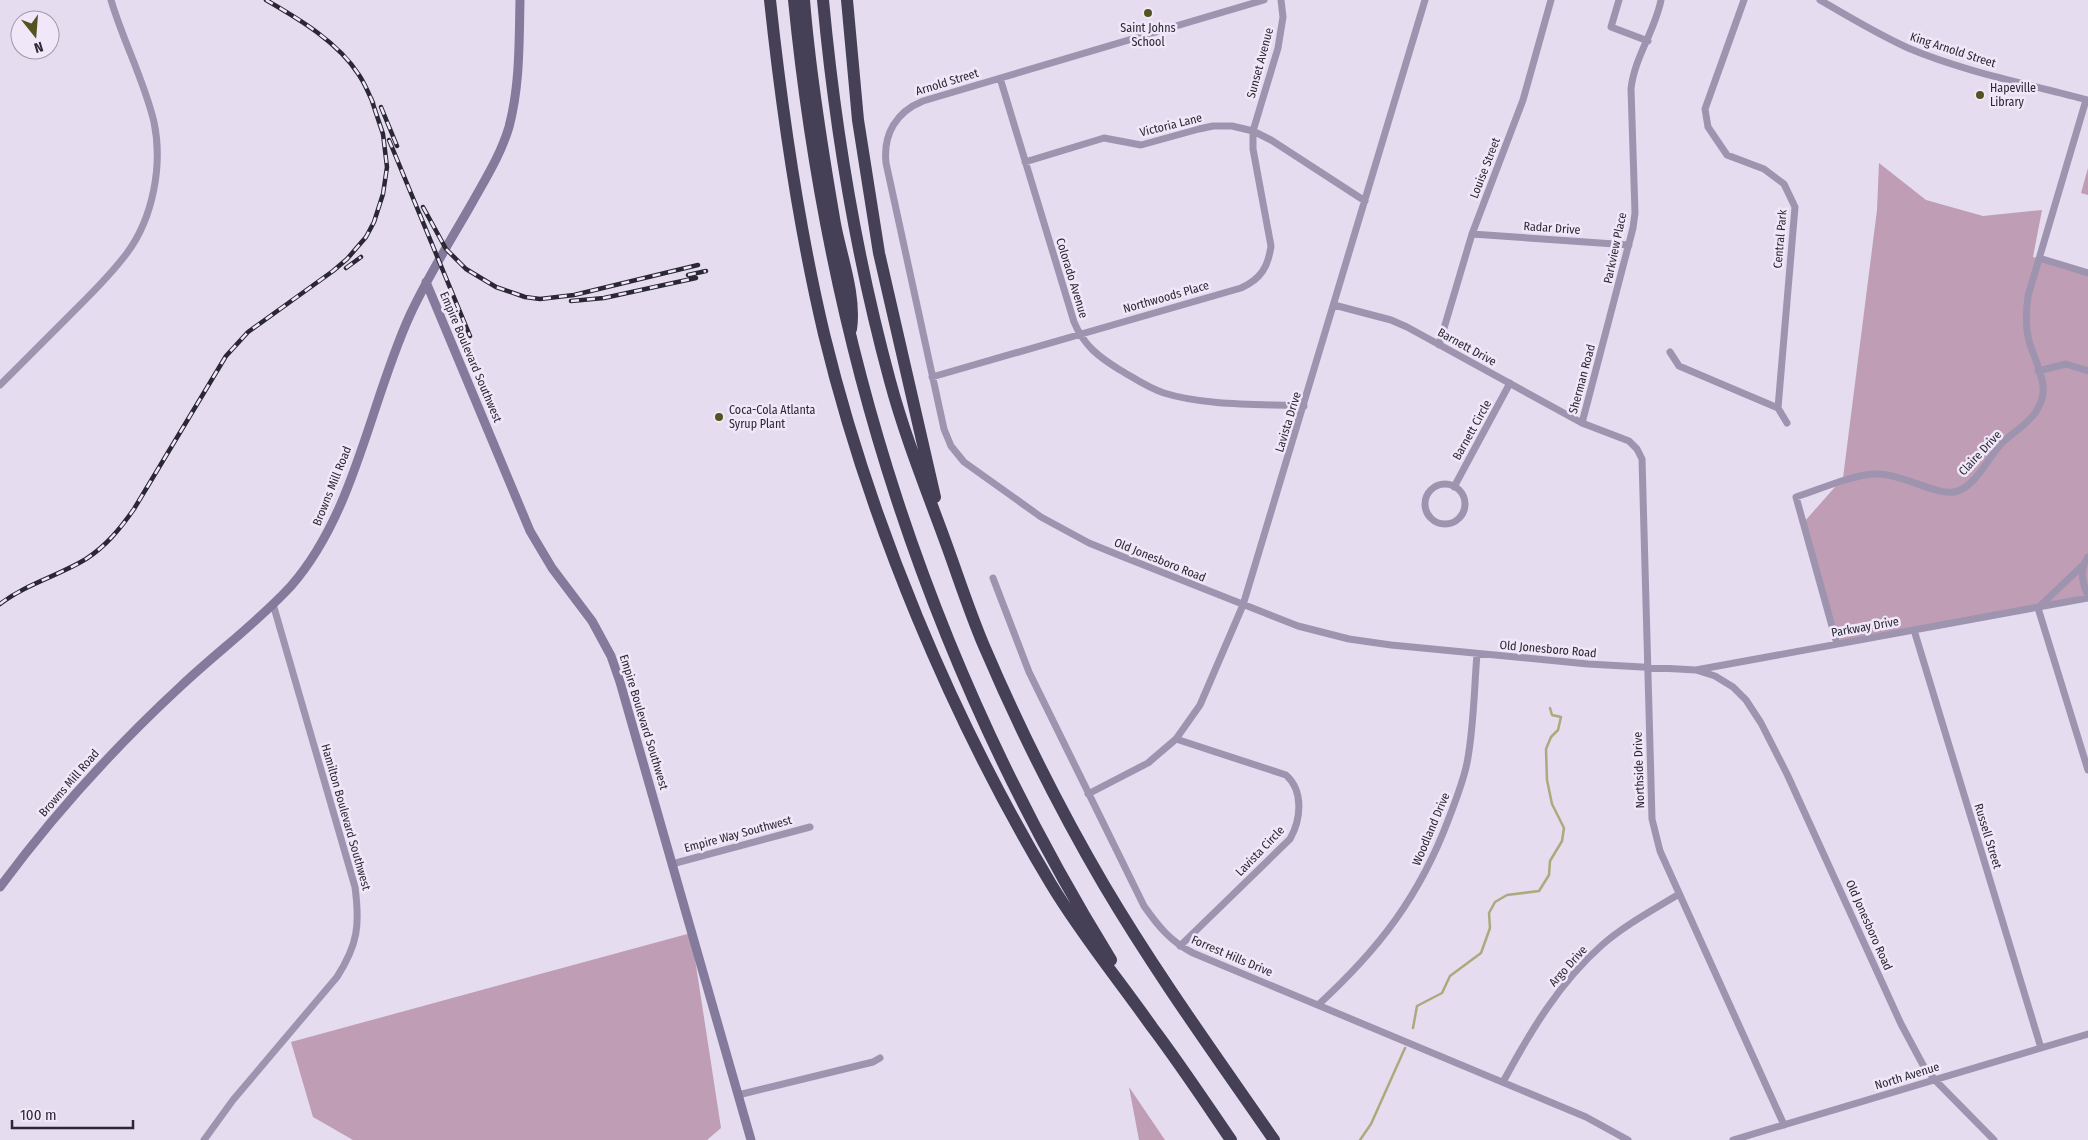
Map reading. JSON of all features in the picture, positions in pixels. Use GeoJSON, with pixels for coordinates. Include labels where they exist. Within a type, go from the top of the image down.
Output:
{"type":"FeatureCollection","features":[{"type":"Feature","properties":{"kind":"highway"},"geometry":{"type":"LineString","coordinates":[[770,0],[780,92],[794,186],[810,271],[825,335],[862,466],[892,551],[925,634],[987,767],[1029,846],[1075,922],[1154,1028],[1231,1140]]}},
{"type":"Feature","properties":{"kind":"highway"},"geometry":{"type":"LineString","coordinates":[[794,0],[806,111],[825,225],[850,336],[880,447],[902,516],[926,584],[958,664],[1010,781],[1086,919],[1154,1028]]}},
{"type":"Feature","properties":{"kind":"highway"},"geometry":{"type":"LineString","coordinates":[[804,0],[816,106],[826,172],[853,313],[850,336]]}},
{"type":"Feature","properties":{"kind":"highway"},"geometry":{"type":"LineString","coordinates":[[823,0],[830,78],[844,174],[865,279],[896,400],[916,464],[983,645],[1032,750],[1072,827],[1140,944],[1274,1140]]}},
{"type":"Feature","properties":{"kind":"highway"},"geometry":{"type":"LineString","coordinates":[[847,0],[858,120],[879,253],[947,545]]}},
{"type":"Feature","properties":{"kind":"highway"},"geometry":{"type":"LineString","coordinates":[[853,64],[855,0]]}},
{"type":"Feature","properties":{"kind":"street"},"geometry":{"type":"LineString","coordinates":[[0,385],[109,276],[128,252],[142,226],[150,203],[156,168],[157,148],[154,124],[147,98],[111,0]]}},
{"type":"Feature","properties":{"kind":"street","name":"Browns Mill Road"},"geometry":{"type":"LineString","coordinates":[[0,887],[63,807],[109,756],[190,677],[273,604],[307,566],[333,522],[397,346],[426,282],[496,162],[508,128],[516,93],[520,0]]}},
{"type":"Feature","properties":{"kind":"street","name":"Arnold Street"},"geometry":{"type":"LineString","coordinates":[[932,377],[886,164],[886,140],[896,120],[913,105],[1264,0]]}},
{"type":"Feature","properties":{"kind":"street","name":"Sunset Avenue"},"geometry":{"type":"LineString","coordinates":[[1253,131],[1278,48],[1284,17],[1281,0]]}},
{"type":"Feature","properties":{"kind":"street","name":"Lavista Drive"},"geometry":{"type":"LineString","coordinates":[[1088,794],[1148,763],[1176,739],[1200,705],[1243,605],[1425,0]]}},
{"type":"Feature","properties":{"kind":"street","name":"Louise Street"},"geometry":{"type":"LineString","coordinates":[[1439,345],[1472,234],[1523,100],[1552,0]]}},
{"type":"Feature","properties":{"kind":"street"},"geometry":{"type":"LineString","coordinates":[[1619,0],[1611,28],[1648,41],[1661,0]]}},
{"type":"Feature","properties":{"kind":"street","name":"Central Park"},"geometry":{"type":"LineString","coordinates":[[1744,0],[1705,109],[1708,127],[1727,155],[1764,169],[1784,184],[1795,207],[1778,408]]}},
{"type":"Feature","properties":{"kind":"street","name":"King Arnold Street"},"geometry":{"type":"LineString","coordinates":[[1820,0],[1866,28],[1909,48],[1958,66],[2087,100]]}},
{"type":"Feature","properties":{"kind":"street","name":"Parkview Place"},"geometry":{"type":"LineString","coordinates":[[1604,340],[1629,245],[1635,213],[1632,76],[1648,41]]}},
{"type":"Feature","properties":{"kind":"street","name":"Colorado Avenue"},"geometry":{"type":"LineString","coordinates":[[1000,78],[1079,334],[1088,347],[1100,357],[1146,385],[1164,393],[1187,398],[1224,402],[1304,406]]}},
{"type":"Feature","properties":{"kind":"street","name":"Claire Drive"},"geometry":{"type":"LineString","coordinates":[[1837,644],[1796,497],[1860,476],[1876,474],[1897,476],[1944,492],[1962,489],[1975,477],[2001,444],[2028,422],[2036,412],[2044,390],[2028,339],[2026,318],[2028,296],[2087,100]]}},
{"type":"Feature","properties":{"kind":"street","name":"Victoria Lane"},"geometry":{"type":"LineString","coordinates":[[1025,162],[1104,138],[1141,145],[1213,126],[1232,126],[1253,131],[1271,140],[1365,202]]}},
{"type":"Feature","properties":{"kind":"street","name":"Northwoods Place"},"geometry":{"type":"LineString","coordinates":[[932,377],[1241,288],[1252,283],[1260,276],[1269,262],[1271,246],[1253,149],[1253,131]]}},
{"type":"Feature","properties":{"kind":"street","name":"Radar Drive"},"geometry":{"type":"LineString","coordinates":[[1472,234],[1629,245]]}},
{"type":"Feature","properties":{"kind":"street"},"geometry":{"type":"LineString","coordinates":[[2039,258],[2088,273]]}},
{"type":"Feature","properties":{"kind":"street","name":"Empire Boulevard Southwest"},"geometry":{"type":"LineString","coordinates":[[426,282],[530,531],[552,568],[592,621],[611,656],[751,1140]]}},
{"type":"Feature","properties":{"kind":"street","name":"Barnett Drive"},"geometry":{"type":"LineString","coordinates":[[1334,305],[1391,320],[1582,423]]}},
{"type":"Feature","properties":{"kind":"street","name":"Sherman Road"},"geometry":{"type":"LineString","coordinates":[[1582,423],[1604,340]]}},
{"type":"Feature","properties":{"kind":"street"},"geometry":{"type":"LineString","coordinates":[[1670,352],[1679,366],[1778,408],[1787,423]]}},
{"type":"Feature","properties":{"kind":"street"},"geometry":{"type":"LineString","coordinates":[[2038,371],[2066,364],[2088,371]]}},
{"type":"Feature","properties":{"kind":"street","name":"Old Jonesboro Road"},"geometry":{"type":"LineString","coordinates":[[932,377],[944,429],[951,446],[964,462],[998,487],[1041,516],[1089,542],[1243,605],[1298,626],[1348,639],[1391,646],[1477,654],[1647,668],[1696,670],[1716,676],[1733,687],[1746,700],[1761,723],[1787,774],[1901,1024],[1923,1066],[1994,1140]]}},
{"type":"Feature","properties":{"kind":"street","name":"Barnett Circle"},"geometry":{"type":"LineString","coordinates":[[1454,487],[1510,384]]}},
{"type":"Feature","properties":{"kind":"street","name":"Northside Drive"},"geometry":{"type":"LineString","coordinates":[[1582,423],[1629,441],[1642,458],[1652,819],[1660,851],[1784,1125]]}},
{"type":"Feature","properties":{"kind":"street"},"geometry":{"type":"LineString","coordinates":[[1441,485],[1454,487],[1463,496],[1465,503],[1461,515],[1457,520],[1444,524],[1432,520],[1425,509],[1426,496],[1430,491],[1441,485]]}},
{"type":"Feature","properties":{"kind":"street"},"geometry":{"type":"LineString","coordinates":[[2088,557],[2082,566],[2038,608],[2088,770]]}},
{"type":"Feature","properties":{"kind":"street"},"geometry":{"type":"LineString","coordinates":[[2082,566],[2083,584],[2088,597]]}},
{"type":"Feature","properties":{"kind":"street","name":"Forrest Hills Drive"},"geometry":{"type":"LineString","coordinates":[[993,578],[1029,672],[1144,906],[1162,931],[1180,946],[1586,1117],[1628,1140]]}},
{"type":"Feature","properties":{"kind":"street","name":"Parkway Drive"},"geometry":{"type":"LineString","coordinates":[[1696,670],[1698,668],[2038,608],[2088,597]]}},
{"type":"Feature","properties":{"kind":"street","name":"Hamilton Boulevard Southwest"},"geometry":{"type":"LineString","coordinates":[[204,1140],[233,1100],[337,977],[348,960],[355,940],[359,914],[356,887],[273,604]]}},
{"type":"Feature","properties":{"kind":"street","name":"Russell Street"},"geometry":{"type":"LineString","coordinates":[[1914,630],[2041,1048]]}},
{"type":"Feature","properties":{"kind":"street","name":"Woodland Drive"},"geometry":{"type":"LineString","coordinates":[[1318,1005],[1351,975],[1385,936],[1414,893],[1438,847],[1461,787],[1467,764],[1477,654]]}},
{"type":"Feature","properties":{"kind":"street","name":"Lavista Circle"},"geometry":{"type":"LineString","coordinates":[[1176,739],[1286,776],[1295,786],[1300,812],[1298,826],[1290,839],[1180,946]]}},
{"type":"Feature","properties":{"kind":"street","name":"Empire Way Southwest"},"geometry":{"type":"LineString","coordinates":[[672,864],[810,827]]}},
{"type":"Feature","properties":{"kind":"street","name":"Argo Drive"},"geometry":{"type":"LineString","coordinates":[[1503,1082],[1538,1019],[1585,962],[1603,945],[1630,925],[1679,894]]}},
{"type":"Feature","properties":{"kind":"street","name":"North Avenue"},"geometry":{"type":"LineString","coordinates":[[1733,1140],[2088,1034]]}},
{"type":"Feature","properties":{"kind":"street"},"geometry":{"type":"LineString","coordinates":[[738,1095],[873,1062],[880,1058]]}},
{"type":"Feature","properties":{"kind":"shaded area"},"geometry":{"type":"Polygon","coordinates":[[[1879,163],[1926,200],[1983,216],[2042,210],[2033,257],[2088,274],[2088,598],[1840,641],[1804,522],[1843,478],[1877,210],[1879,163]]]}},
{"type":"Feature","properties":{"kind":"shaded area"},"geometry":{"type":"Polygon","coordinates":[[[2088,168],[2088,195],[2081,193],[2088,168]]]}},
{"type":"Feature","properties":{"kind":"shaded area"},"geometry":{"type":"Polygon","coordinates":[[[691,933],[721,1128],[707,1140],[353,1140],[313,1117],[291,1042],[691,933]]]}},
{"type":"Feature","properties":{"kind":"shaded area"},"geometry":{"type":"Polygon","coordinates":[[[1129,1087],[1165,1140],[1139,1140],[1129,1087]]]}},
{"type":"Feature","properties":{"kind":"waterway"},"geometry":{"type":"LineString","coordinates":[[1413,1028],[1417,1006],[1442,993],[1450,976],[1481,953],[1490,928],[1489,913],[1495,902],[1507,895],[1539,891],[1549,875],[1550,861],[1562,841],[1564,828],[1552,804],[1547,780],[1546,749],[1551,737],[1558,730],[1561,717],[1552,715],[1550,708]]}},
{"type":"Feature","properties":{"kind":"waterway"},"geometry":{"type":"LineString","coordinates":[[1360,1140],[1371,1124],[1405,1048]]}},
{"type":"Feature","properties":{"kind":"railway"},"geometry":{"type":"LineString","coordinates":[[266,0],[317,32],[340,52],[359,75],[373,103]]}},
{"type":"Feature","properties":{"kind":"railway"},"geometry":{"type":"LineString","coordinates":[[0,604],[31,585],[86,559],[106,543],[134,509],[226,356],[248,332],[333,271],[347,259],[366,237],[374,222],[383,194],[387,167],[383,134],[371,98]]}},
{"type":"Feature","properties":{"kind":"railway"},"geometry":{"type":"LineString","coordinates":[[381,107],[397,146]]}},
{"type":"Feature","properties":{"kind":"railway"},"geometry":{"type":"LineString","coordinates":[[389,140],[470,336]]}},
{"type":"Feature","properties":{"kind":"railway"},"geometry":{"type":"LineString","coordinates":[[423,207],[446,249],[466,269],[496,287],[525,297],[540,299],[574,295],[698,265]]}},
{"type":"Feature","properties":{"kind":"railway"},"geometry":{"type":"LineString","coordinates":[[346,268],[361,257]]}},
{"type":"Feature","properties":{"kind":"railway"},"geometry":{"type":"LineString","coordinates":[[688,275],[706,271]]}},
{"type":"Feature","properties":{"kind":"railway"},"geometry":{"type":"LineString","coordinates":[[571,301],[604,298],[696,278]]}},
{"type":"Feature","properties":{"kind":"place","name":"Saint Johns School"},"geometry":{"type":"Point","coordinates":[1148,13]}},
{"type":"Feature","properties":{"kind":"place","name":"Hapeville Library"},"geometry":{"type":"Point","coordinates":[1980,95]}},
{"type":"Feature","properties":{"kind":"place","name":"Coca-Cola Atlanta Syrup Plant"},"geometry":{"type":"Point","coordinates":[719,417]}}]}
